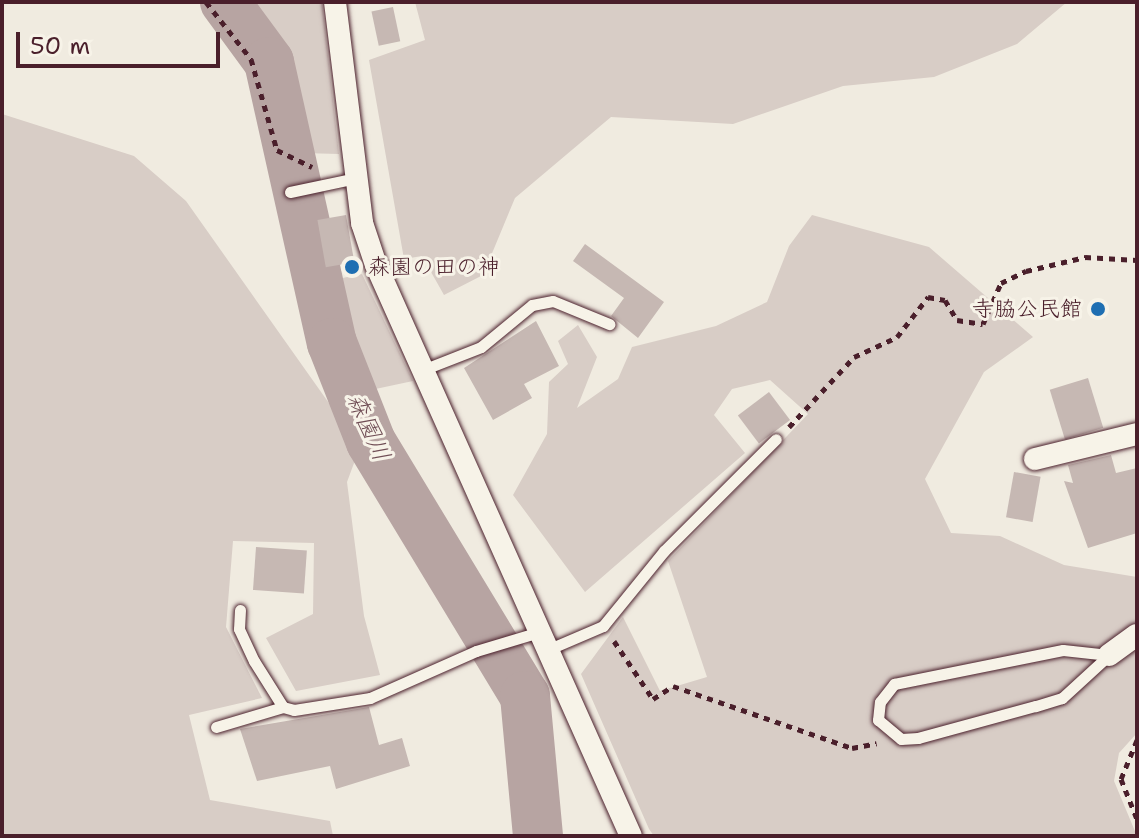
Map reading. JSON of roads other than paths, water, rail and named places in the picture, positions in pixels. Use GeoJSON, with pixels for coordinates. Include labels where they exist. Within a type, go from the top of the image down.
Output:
{"type":"FeatureCollection","features":[{"type":"Feature","properties":{"kind":"street"},"geometry":{"type":"LineString","coordinates":[[335,2],[356,178],[376,265],[631,836]]}},
{"type":"Feature","properties":{"kind":"street"},"geometry":{"type":"LineString","coordinates":[[1035,459],[1137,434]]}},
{"type":"Feature","properties":{"kind":"street"},"geometry":{"type":"LineString","coordinates":[[1109,655],[1137,635]]}},
{"type":"Feature","properties":{"kind":"lane"},"geometry":{"type":"LineString","coordinates":[[290,192],[356,178]]}},
{"type":"Feature","properties":{"kind":"lane"},"geometry":{"type":"LineString","coordinates":[[425,369],[481,347],[532,305],[553,301],[609,324]]}},
{"type":"Feature","properties":{"kind":"lane"},"geometry":{"type":"LineString","coordinates":[[216,727],[283,707],[370,698],[500,643],[543,642],[603,626],[664,551],[776,439]]}},
{"type":"Feature","properties":{"kind":"lane"},"geometry":{"type":"LineString","coordinates":[[240,610],[239,629],[283,707]]}},
{"type":"Feature","properties":{"kind":"lane"},"geometry":{"type":"LineString","coordinates":[[1063,650],[1109,655],[1062,698],[1035,706],[918,738],[901,739],[878,720],[880,702],[894,684],[1063,650]]}},
{"type":"Feature","properties":{"kind":"waterway","name":"森園川"},"geometry":{"type":"LineString","coordinates":[[225,2],[269,62],[332,343],[371,442],[525,696],[538,836]]}},
{"type":"Feature","properties":{"kind":"place","name":"森園の田の神"},"geometry":{"type":"Point","coordinates":[352,267]}},
{"type":"Feature","properties":{"kind":"place","name":"寺脇公民館"},"geometry":{"type":"Point","coordinates":[1098,309]}}]}
